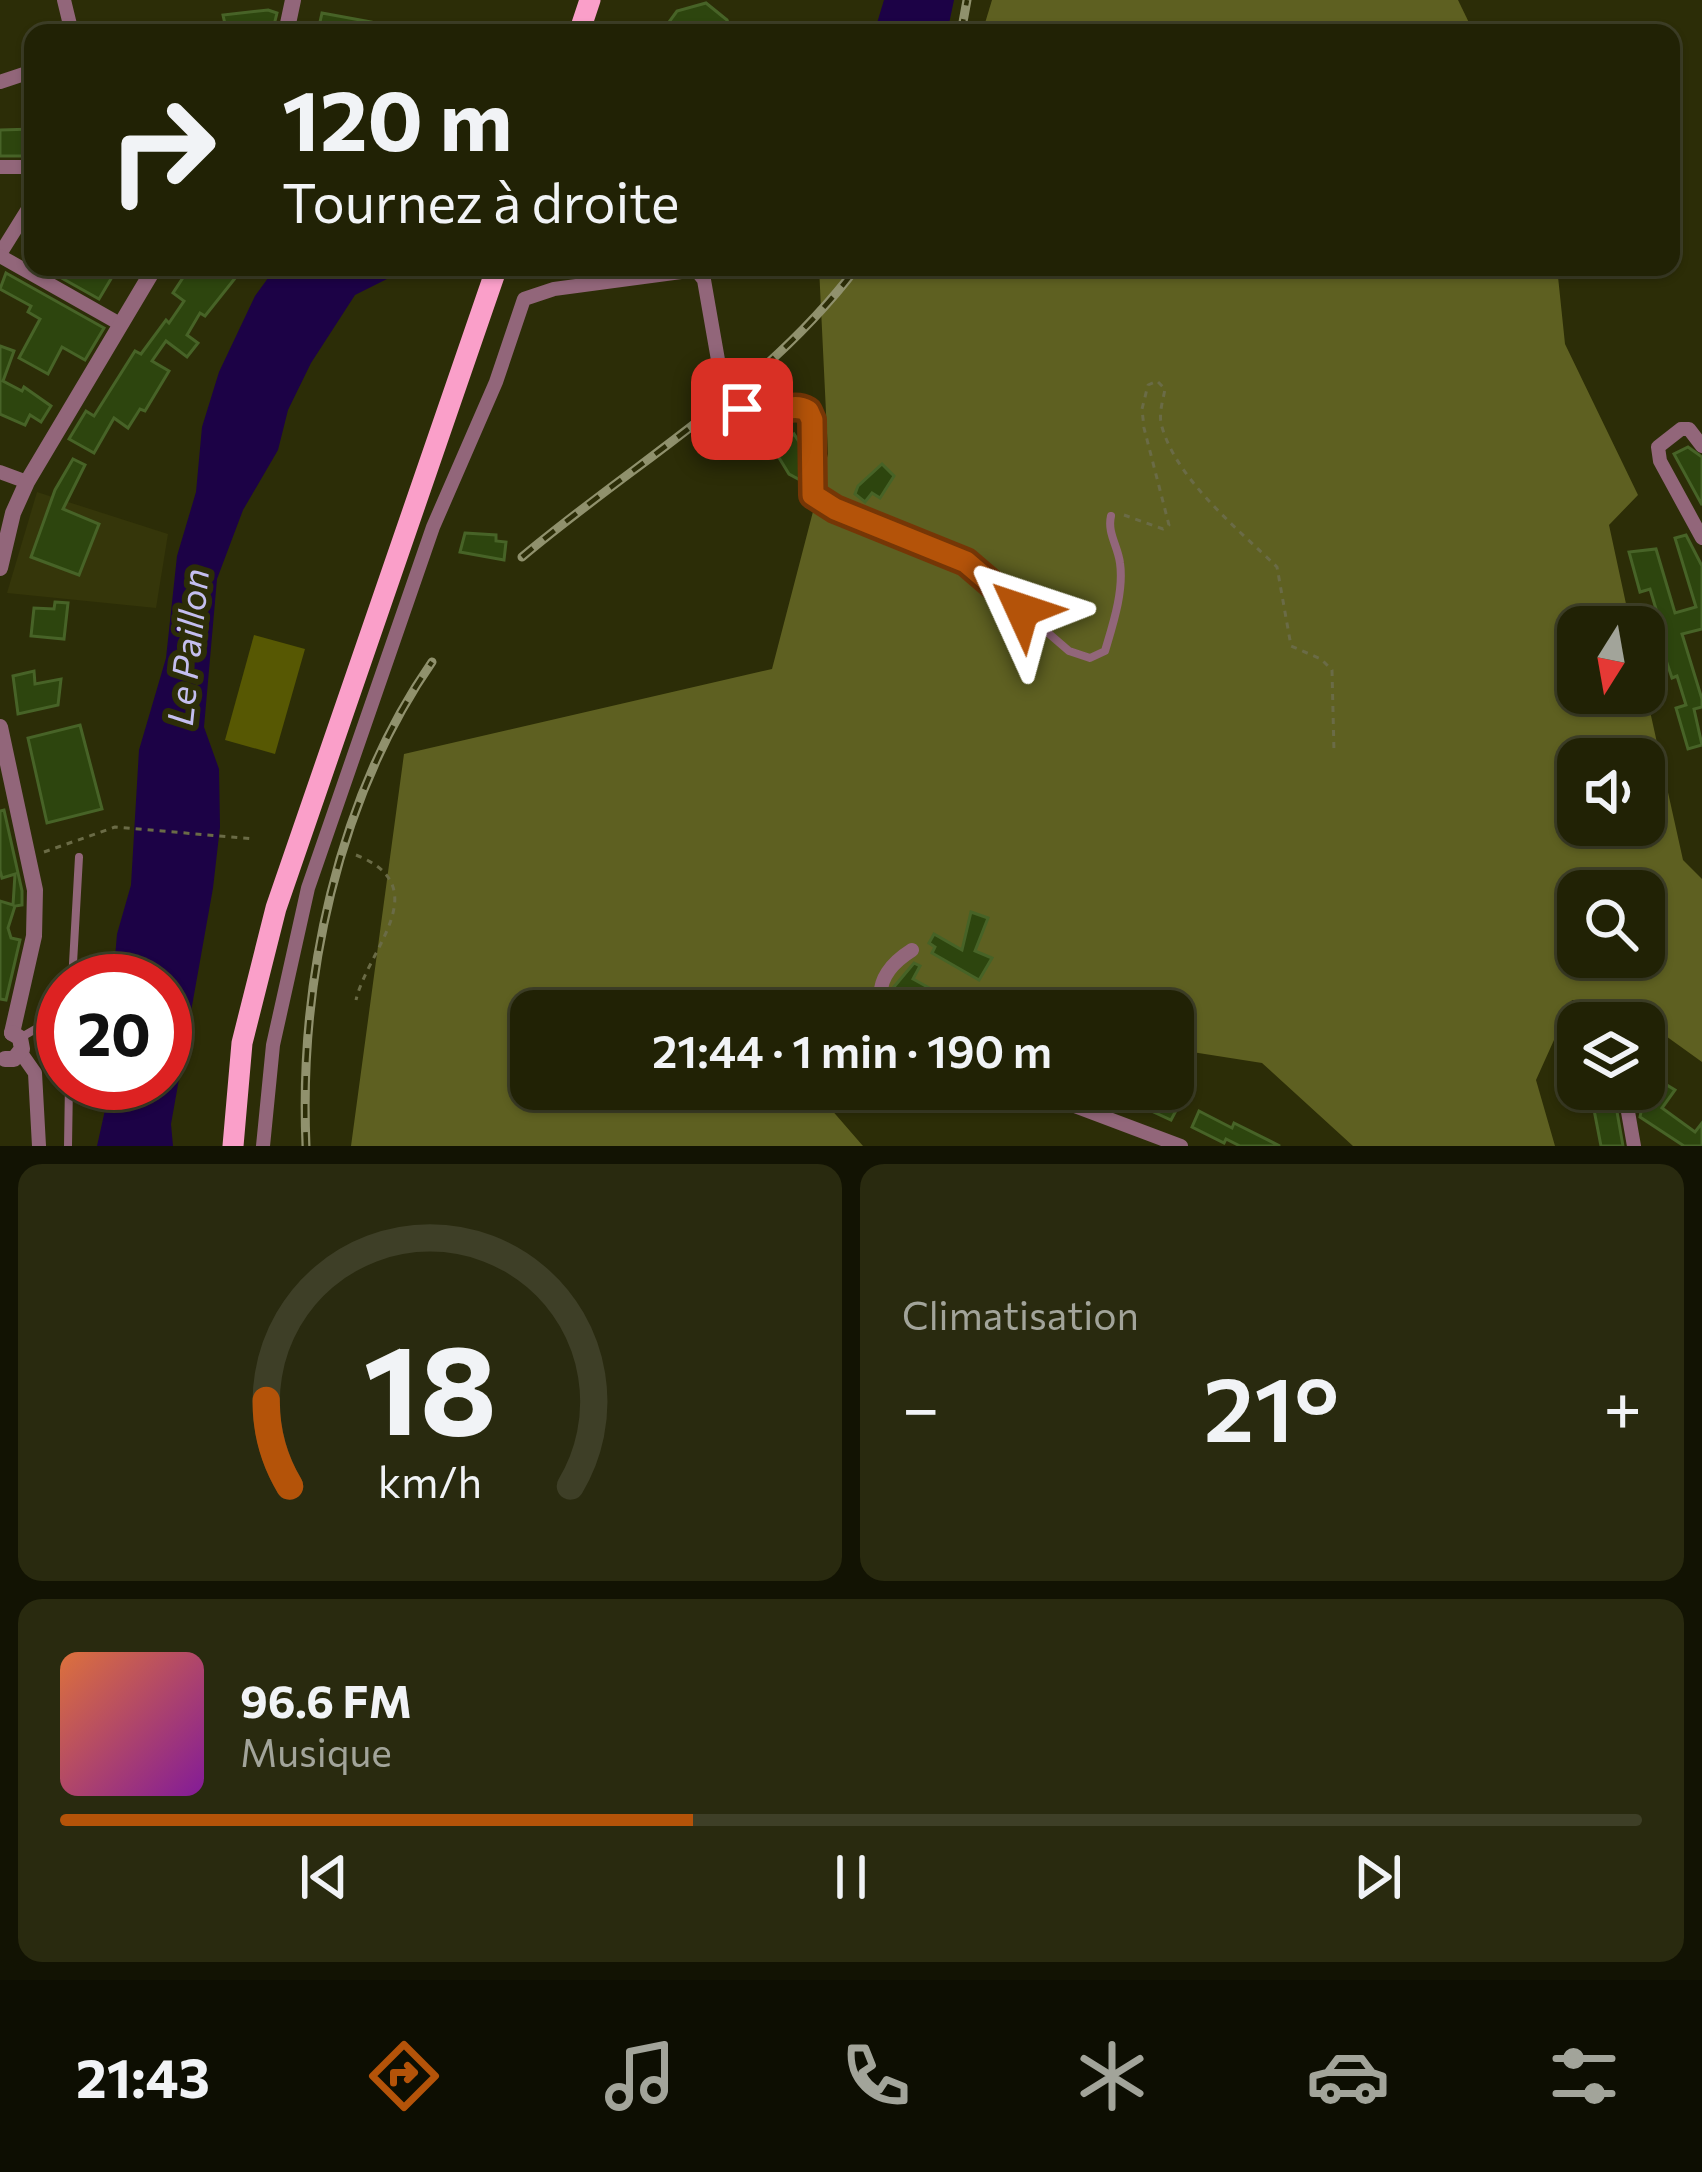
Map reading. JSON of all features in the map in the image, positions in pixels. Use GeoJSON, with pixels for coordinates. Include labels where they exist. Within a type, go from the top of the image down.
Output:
{"type":"FeatureCollection","features":[{"type":"Feature","properties":{"kind":"main road"},"geometry":{"type":"LineString","coordinates":[[232,1146],[242,1043],[275,908],[499,276]]}},
{"type":"Feature","properties":{"kind":"main road"},"geometry":{"type":"LineString","coordinates":[[242,1146],[253,1046],[285,910],[484,317]]}},
{"type":"Feature","properties":{"kind":"street"},"geometry":{"type":"LineString","coordinates":[[0,255],[24,216]]}},
{"type":"Feature","properties":{"kind":"street"},"geometry":{"type":"LineString","coordinates":[[37,276],[120,324]]}},
{"type":"Feature","properties":{"kind":"street"},"geometry":{"type":"LineString","coordinates":[[0,568],[13,513],[27,482],[149,276]]}},
{"type":"Feature","properties":{"kind":"street"},"geometry":{"type":"LineString","coordinates":[[263,1146],[276,1028],[314,867],[433,527],[496,382],[524,299],[554,289],[651,276]]}},
{"type":"Feature","properties":{"kind":"street"},"geometry":{"type":"LineString","coordinates":[[701,276],[721,377],[751,418]]}},
{"type":"Feature","properties":{"kind":"street"},"geometry":{"type":"LineString","coordinates":[[1702,446],[1689,429],[1681,429],[1658,447],[1660,461],[1702,538]]}},
{"type":"Feature","properties":{"kind":"street"},"geometry":{"type":"LineString","coordinates":[[0,472],[27,482]]}},
{"type":"Feature","properties":{"kind":"street"},"geometry":{"type":"LineString","coordinates":[[0,727],[5,776],[31,856],[34,936],[8,1049],[35,1073],[39,1146]]}},
{"type":"Feature","properties":{"kind":"street"},"geometry":{"type":"LineString","coordinates":[[880,990],[892,965],[911,950]]}},
{"type":"Feature","properties":{"kind":"street"},"geometry":{"type":"LineString","coordinates":[[1085,1110],[1181,1146]]}},
{"type":"Feature","properties":{"kind":"street"},"geometry":{"type":"LineString","coordinates":[[1628,1110],[1634,1146]]}},
{"type":"Feature","properties":{"kind":"lane"},"geometry":{"type":"LineString","coordinates":[[751,418],[792,406],[808,411],[812,420],[810,490],[820,501],[966,562],[1069,651],[1090,658],[1105,651],[1119,588],[1121,570],[1108,525],[1111,516]]}},
{"type":"Feature","properties":{"kind":"lane"},"geometry":{"type":"LineString","coordinates":[[74,954],[79,857]]}},
{"type":"Feature","properties":{"kind":"lane"},"geometry":{"type":"LineString","coordinates":[[8,1049],[36,1029]]}},
{"type":"Feature","properties":{"kind":"lane"},"geometry":{"type":"LineString","coordinates":[[68,1146],[69,1110]]}},
{"type":"Feature","properties":{"kind":"path"},"geometry":{"type":"LineString","coordinates":[[1111,516],[1120,514],[1163,530],[1169,525],[1142,409],[1148,385],[1157,381],[1165,389],[1160,420],[1173,449],[1252,549],[1276,567],[1291,646],[1321,659],[1332,670],[1334,752]]}},
{"type":"Feature","properties":{"kind":"path"},"geometry":{"type":"LineString","coordinates":[[31,856],[115,827],[255,839]]}},
{"type":"Feature","properties":{"kind":"path"},"geometry":{"type":"LineString","coordinates":[[356,855],[380,869],[396,902],[356,1000]]}},
{"type":"Feature","properties":{"kind":"shaded area"},"geometry":{"type":"Polygon","coordinates":[[[992,0],[1458,0],[1470,24],[985,24],[992,0]]]}},
{"type":"Feature","properties":{"kind":"shaded area"},"geometry":{"type":"Polygon","coordinates":[[[819,276],[1558,276],[1565,344],[1638,495],[1609,525],[1626,606],[1557,606],[1557,714],[1651,714],[1656,738],[1557,738],[1557,846],[1665,846],[1665,779],[1683,860],[1702,879],[1702,1062],[1665,1035],[1665,1002],[1557,1002],[1557,1033],[1536,1080],[1555,1146],[1353,1146],[1262,1063],[1194,1052],[1194,990],[510,990],[510,1110],[832,1110],[863,1146],[351,1146],[404,754],[772,669],[828,454],[819,276]]]}},
{"type":"Feature","properties":{"kind":"shaded area"},"geometry":{"type":"Polygon","coordinates":[[[37,492],[168,534],[156,608],[7,593],[37,492]]]}},
{"type":"Feature","properties":{"kind":"shaded area"},"geometry":{"type":"Polygon","coordinates":[[[254,635],[305,649],[275,754],[225,740],[254,635]]]}},
{"type":"Feature","properties":{"kind":"water"},"geometry":{"type":"Polygon","coordinates":[[[884,0],[954,0],[949,24],[877,24],[884,0]]]}},
{"type":"Feature","properties":{"kind":"water","name":"Le Paillon"},"geometry":{"type":"Polygon","coordinates":[[[269,276],[393,276],[355,295],[311,363],[288,410],[278,450],[243,510],[217,579],[204,727],[219,769],[220,827],[192,1006],[192,954],[115,954],[131,885],[139,750],[166,658],[177,556],[196,492],[202,427],[219,372],[269,276]]]}},
{"type":"Feature","properties":{"kind":"water"},"geometry":{"type":"Polygon","coordinates":[[[105,1110],[173,1110],[173,1146],[97,1146],[105,1110]]]}},
{"type":"Feature","properties":{"kind":"building"},"geometry":{"type":"Polygon","coordinates":[[[706,3],[729,24],[668,24],[677,11],[706,3]]]}},
{"type":"Feature","properties":{"kind":"building"},"geometry":{"type":"Polygon","coordinates":[[[277,13],[274,24],[225,24],[223,15],[277,13]]]}},
{"type":"Feature","properties":{"kind":"building"},"geometry":{"type":"Polygon","coordinates":[[[322,13],[371,22],[371,24],[320,24],[322,13]]]}},
{"type":"Feature","properties":{"kind":"building"},"geometry":{"type":"Polygon","coordinates":[[[24,129],[24,156],[0,156],[0,130],[24,129]]]}},
{"type":"Feature","properties":{"kind":"building"},"geometry":{"type":"Polygon","coordinates":[[[6,273],[104,328],[85,360],[62,347],[48,374],[19,358],[40,319],[28,312],[31,306],[0,289],[6,273]]]}},
{"type":"Feature","properties":{"kind":"building"},"geometry":{"type":"Polygon","coordinates":[[[58,276],[113,276],[99,299],[58,276]]]}},
{"type":"Feature","properties":{"kind":"building"},"geometry":{"type":"Polygon","coordinates":[[[184,276],[237,276],[205,316],[200,313],[187,335],[198,343],[187,357],[166,341],[152,361],[169,371],[145,411],[140,409],[128,428],[114,418],[94,453],[69,439],[86,411],[94,416],[135,351],[141,354],[166,320],[169,323],[184,301],[173,293],[184,276]]]}},
{"type":"Feature","properties":{"kind":"building"},"geometry":{"type":"Polygon","coordinates":[[[0,346],[14,351],[3,381],[22,391],[24,387],[51,406],[41,422],[30,415],[25,425],[0,414],[0,346]]]}},
{"type":"Feature","properties":{"kind":"building"},"geometry":{"type":"Polygon","coordinates":[[[784,433],[788,439],[794,434],[803,448],[802,481],[789,474],[770,443],[784,433]]]}},
{"type":"Feature","properties":{"kind":"building"},"geometry":{"type":"Polygon","coordinates":[[[1688,447],[1702,457],[1702,505],[1674,454],[1688,447]]]}},
{"type":"Feature","properties":{"kind":"building"},"geometry":{"type":"Polygon","coordinates":[[[73,459],[85,465],[63,509],[99,524],[79,575],[31,557],[55,490],[73,459]]]}},
{"type":"Feature","properties":{"kind":"building"},"geometry":{"type":"Polygon","coordinates":[[[882,464],[894,476],[880,498],[872,493],[865,502],[855,494],[858,486],[882,464]]]}},
{"type":"Feature","properties":{"kind":"building"},"geometry":{"type":"Polygon","coordinates":[[[465,533],[496,535],[496,541],[506,542],[504,560],[460,552],[465,533]]]}},
{"type":"Feature","properties":{"kind":"building"},"geometry":{"type":"Polygon","coordinates":[[[1686,535],[1702,566],[1702,629],[1682,634],[1702,699],[1702,707],[1694,709],[1702,745],[1688,749],[1676,708],[1686,705],[1677,676],[1672,678],[1665,660],[1665,606],[1655,606],[1650,589],[1640,592],[1629,552],[1656,549],[1675,613],[1696,607],[1675,538],[1686,535]]]}},
{"type":"Feature","properties":{"kind":"building"},"geometry":{"type":"Polygon","coordinates":[[[55,602],[68,603],[64,639],[31,636],[34,608],[54,609],[55,602]]]}},
{"type":"Feature","properties":{"kind":"building"},"geometry":{"type":"Polygon","coordinates":[[[34,671],[35,684],[61,679],[58,705],[18,714],[13,676],[34,671]]]}},
{"type":"Feature","properties":{"kind":"building"},"geometry":{"type":"Polygon","coordinates":[[[80,725],[102,809],[47,823],[28,738],[80,725]]]}},
{"type":"Feature","properties":{"kind":"building"},"geometry":{"type":"Polygon","coordinates":[[[4,810],[22,891],[22,905],[15,906],[8,928],[11,938],[20,940],[6,1000],[0,999],[0,901],[13,905],[15,874],[2,878],[0,870],[0,811],[4,810]]]}},
{"type":"Feature","properties":{"kind":"building"},"geometry":{"type":"Polygon","coordinates":[[[971,912],[988,918],[975,951],[992,958],[979,980],[932,953],[935,947],[929,943],[934,934],[962,950],[971,912]]]}},
{"type":"Feature","properties":{"kind":"building"},"geometry":{"type":"Polygon","coordinates":[[[914,963],[920,966],[913,979],[933,990],[896,990],[893,988],[914,963]]]}},
{"type":"Feature","properties":{"kind":"building"},"geometry":{"type":"Polygon","coordinates":[[[1665,1084],[1675,1090],[1665,1104],[1665,1084]]]}},
{"type":"Feature","properties":{"kind":"building"},"geometry":{"type":"Polygon","coordinates":[[[1149,1110],[1176,1110],[1171,1120],[1149,1110]]]}},
{"type":"Feature","properties":{"kind":"building"},"geometry":{"type":"Polygon","coordinates":[[[1594,1110],[1617,1110],[1623,1146],[1601,1146],[1594,1110]]]}},
{"type":"Feature","properties":{"kind":"building"},"geometry":{"type":"Polygon","coordinates":[[[1641,1110],[1665,1110],[1695,1132],[1702,1123],[1702,1146],[1684,1146],[1640,1117],[1641,1110]]]}},
{"type":"Feature","properties":{"kind":"building"},"geometry":{"type":"Polygon","coordinates":[[[1199,1111],[1280,1146],[1240,1146],[1226,1139],[1224,1143],[1192,1127],[1199,1111]]]}},
{"type":"Feature","properties":{"kind":"railway"},"geometry":{"type":"LineString","coordinates":[[963,24],[967,0]]}},
{"type":"Feature","properties":{"kind":"railway"},"geometry":{"type":"LineString","coordinates":[[522,557],[741,387],[849,276]]}},
{"type":"Feature","properties":{"kind":"railway"},"geometry":{"type":"LineString","coordinates":[[306,1146],[309,1020],[331,894],[371,772],[432,662]]}},
{"type":"Feature","properties":{"kind":"route"},"geometry":{"type":"LineString","coordinates":[[742,409],[751,418],[792,406],[808,411],[813,495],[885,531],[966,562],[1022,610]]}}]}
